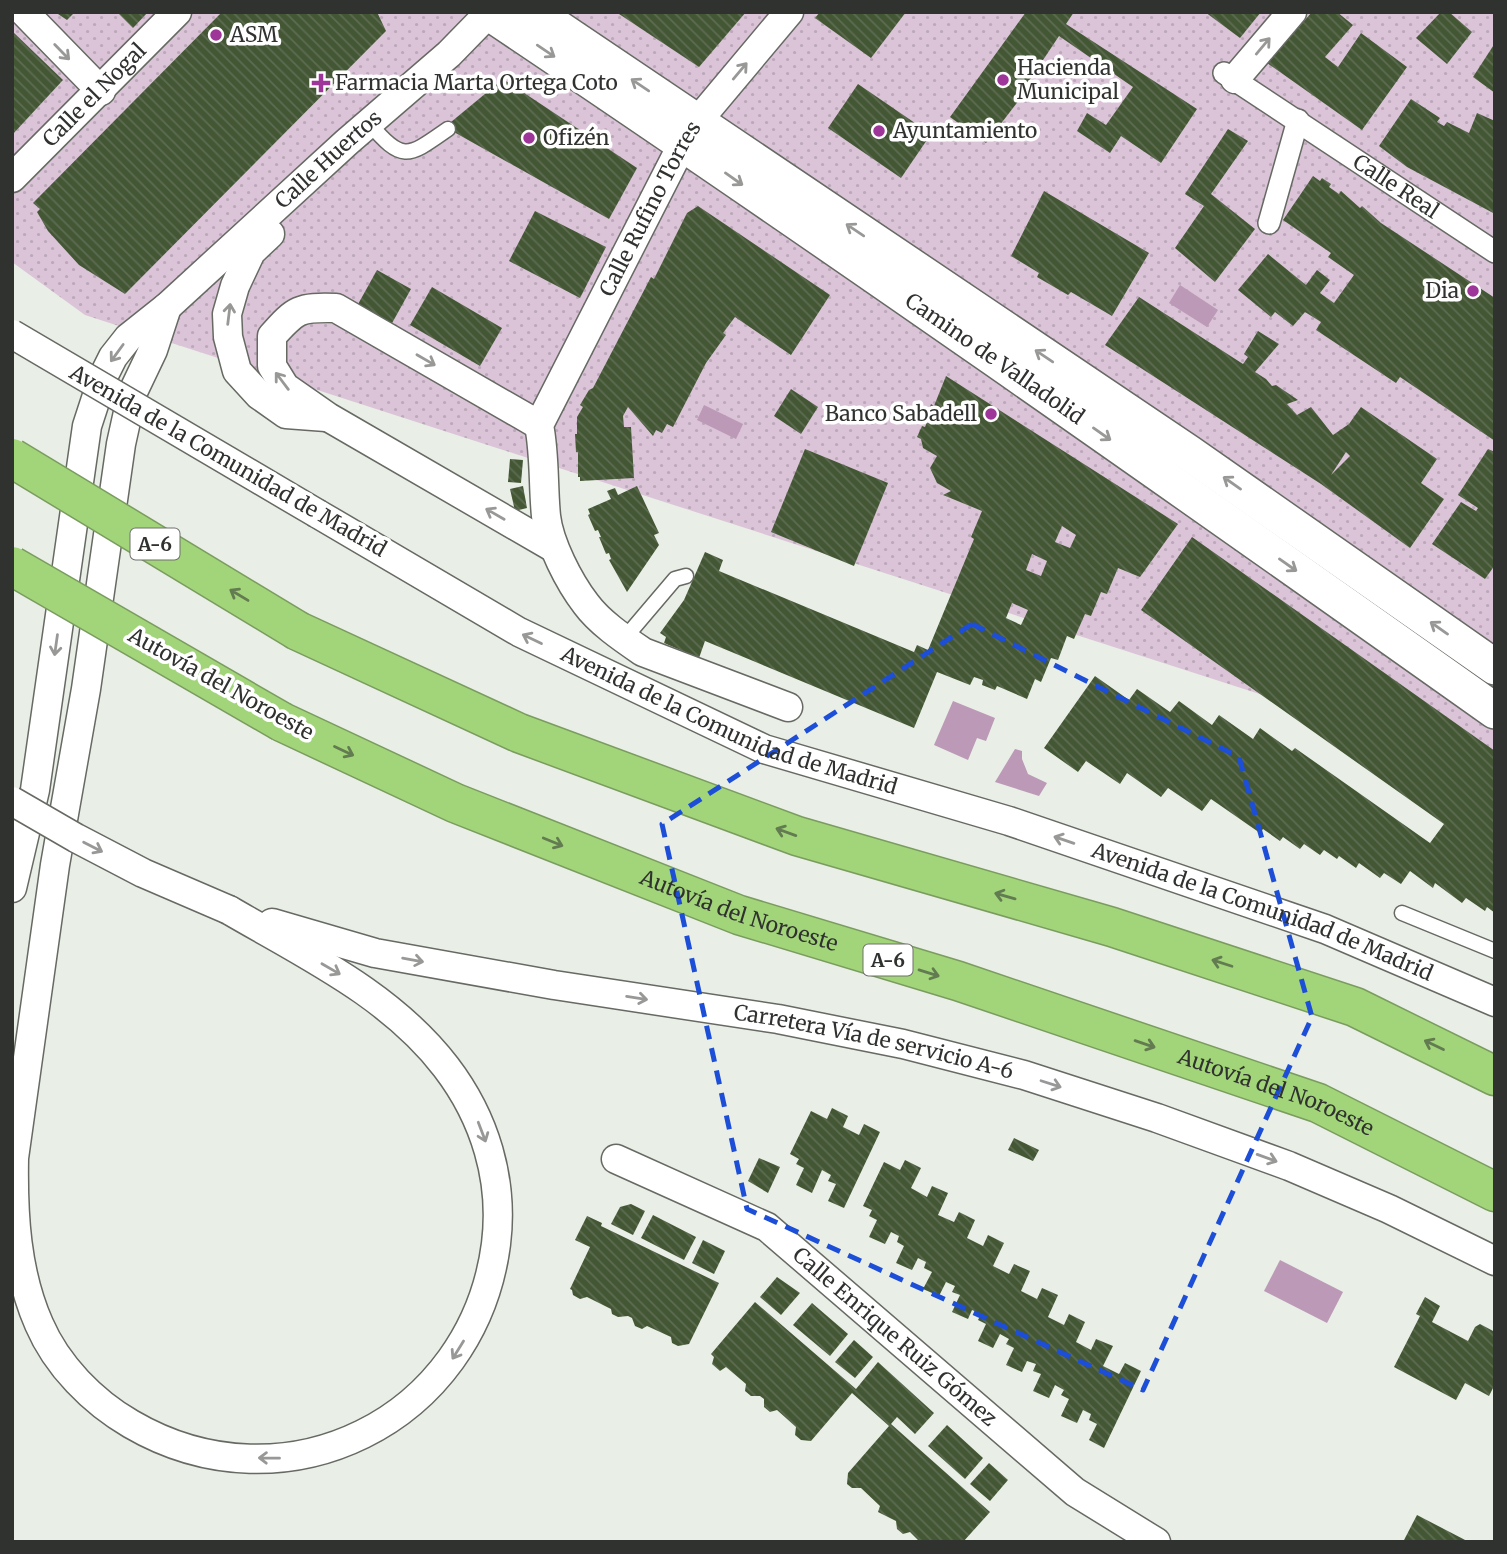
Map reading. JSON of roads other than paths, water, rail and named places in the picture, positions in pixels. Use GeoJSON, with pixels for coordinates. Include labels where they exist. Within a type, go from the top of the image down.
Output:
{"type":"FeatureCollection","features":[{"type":"Feature","properties":{"kind":"highway","name":"A-6"},"geometry":{"type":"LineString","coordinates":[[12,458],[298,631],[519,733],[797,836],[1111,927],[1355,1007],[1495,1076]]}},
{"type":"Feature","properties":{"kind":"highway","name":"Autovía del Noroeste"},"geometry":{"type":"LineString","coordinates":[[12,565],[282,722],[455,803],[739,915],[958,981],[1318,1103],[1495,1192]]}},
{"type":"Feature","properties":{"kind":"street"},"geometry":{"type":"LineString","coordinates":[[24,12],[100,91]]}},
{"type":"Feature","properties":{"kind":"street","name":"Calle el Nogal"},"geometry":{"type":"LineString","coordinates":[[12,177],[177,12]]}},
{"type":"Feature","properties":{"kind":"street","name":"Camino de Valladolid"},"geometry":{"type":"LineString","coordinates":[[489,12],[690,133],[1189,453],[1495,667]]}},
{"type":"Feature","properties":{"kind":"street","name":"Calle Huertos"},"geometry":{"type":"LineString","coordinates":[[12,888],[35,790],[87,426],[103,377],[113,357],[128,338],[167,307],[449,54],[489,12]]}},
{"type":"Feature","properties":{"kind":"street"},"geometry":{"type":"LineString","coordinates":[[534,12],[690,133]]}},
{"type":"Feature","properties":{"kind":"street","name":"Calle Rufino Torres"},"geometry":{"type":"LineString","coordinates":[[539,425],[690,133],[789,12]]}},
{"type":"Feature","properties":{"kind":"street"},"geometry":{"type":"LineString","coordinates":[[1230,76],[1292,12]]}},
{"type":"Feature","properties":{"kind":"street","name":"Calle Real"},"geometry":{"type":"LineString","coordinates":[[1230,76],[1495,252]]}},
{"type":"Feature","properties":{"kind":"street"},"geometry":{"type":"LineString","coordinates":[[1269,223],[1298,120]]}},
{"type":"Feature","properties":{"kind":"street","name":"Camino de Valladolid"},"geometry":{"type":"LineString","coordinates":[[690,133],[1495,711]]}},
{"type":"Feature","properties":{"kind":"street"},"geometry":{"type":"LineString","coordinates":[[310,176],[300,208],[251,252],[232,295],[227,314],[228,337],[237,371],[259,395],[286,414],[328,417]]}},
{"type":"Feature","properties":{"kind":"street"},"geometry":{"type":"LineString","coordinates":[[12,801],[76,838],[143,873],[229,910],[347,979],[399,1016],[446,1066],[469,1102],[484,1133],[496,1183],[498,1225],[488,1284],[474,1325],[453,1359],[423,1394],[387,1421],[357,1438],[282,1458],[236,1458],[194,1451],[152,1436],[113,1413],[81,1385],[57,1356],[39,1326],[18,1254],[13,1203],[13,1158],[55,865],[86,689],[121,444],[132,394],[153,350],[167,307]]}},
{"type":"Feature","properties":{"kind":"street"},"geometry":{"type":"LineString","coordinates":[[554,548],[328,417],[285,387],[272,366],[272,336],[292,314],[310,308],[336,308],[539,425],[547,519],[554,548],[586,604],[624,639],[643,652],[788,707]]}},
{"type":"Feature","properties":{"kind":"street","name":"Avenida de la Comunidad de Madrid"},"geometry":{"type":"LineString","coordinates":[[12,334],[519,632],[764,749],[1009,821],[1312,925],[1495,1002]]}},
{"type":"Feature","properties":{"kind":"street","name":"Carretera Vía de servicio A-6"},"geometry":{"type":"LineString","coordinates":[[229,910],[375,953],[554,985],[778,1019],[903,1044],[1024,1075],[1157,1118],[1289,1166],[1389,1209],[1495,1261]]}},
{"type":"Feature","properties":{"kind":"street","name":"Calle Enrique Ruiz Gómez"},"geometry":{"type":"LineString","coordinates":[[616,1159],[767,1227],[1075,1492],[1156,1542]]}},
{"type":"Feature","properties":{"kind":"lane"},"geometry":{"type":"LineString","coordinates":[[369,123],[388,145],[402,151],[418,150],[448,129]]}},
{"type":"Feature","properties":{"kind":"lane"},"geometry":{"type":"LineString","coordinates":[[624,639],[675,579],[686,576]]}},
{"type":"Feature","properties":{"kind":"lane"},"geometry":{"type":"LineString","coordinates":[[1402,913],[1495,951]]}},
{"type":"Feature","properties":{"kind":"place","name":"ASM"},"geometry":{"type":"Point","coordinates":[216,35]}},
{"type":"Feature","properties":{"kind":"place","name":"Hacienda Municipal"},"geometry":{"type":"Point","coordinates":[1003,80]}},
{"type":"Feature","properties":{"kind":"place","name":"Farmacia Marta Ortega Coto"},"geometry":{"type":"Point","coordinates":[321,83]}},
{"type":"Feature","properties":{"kind":"place","name":"Ayuntamiento"},"geometry":{"type":"Point","coordinates":[879,131]}},
{"type":"Feature","properties":{"kind":"place","name":"Ofizén"},"geometry":{"type":"Point","coordinates":[529,138]}},
{"type":"Feature","properties":{"kind":"place","name":"Dia"},"geometry":{"type":"Point","coordinates":[1473,291]}},
{"type":"Feature","properties":{"kind":"place","name":"Banco Sabadell"},"geometry":{"type":"Point","coordinates":[991,414]}}]}
